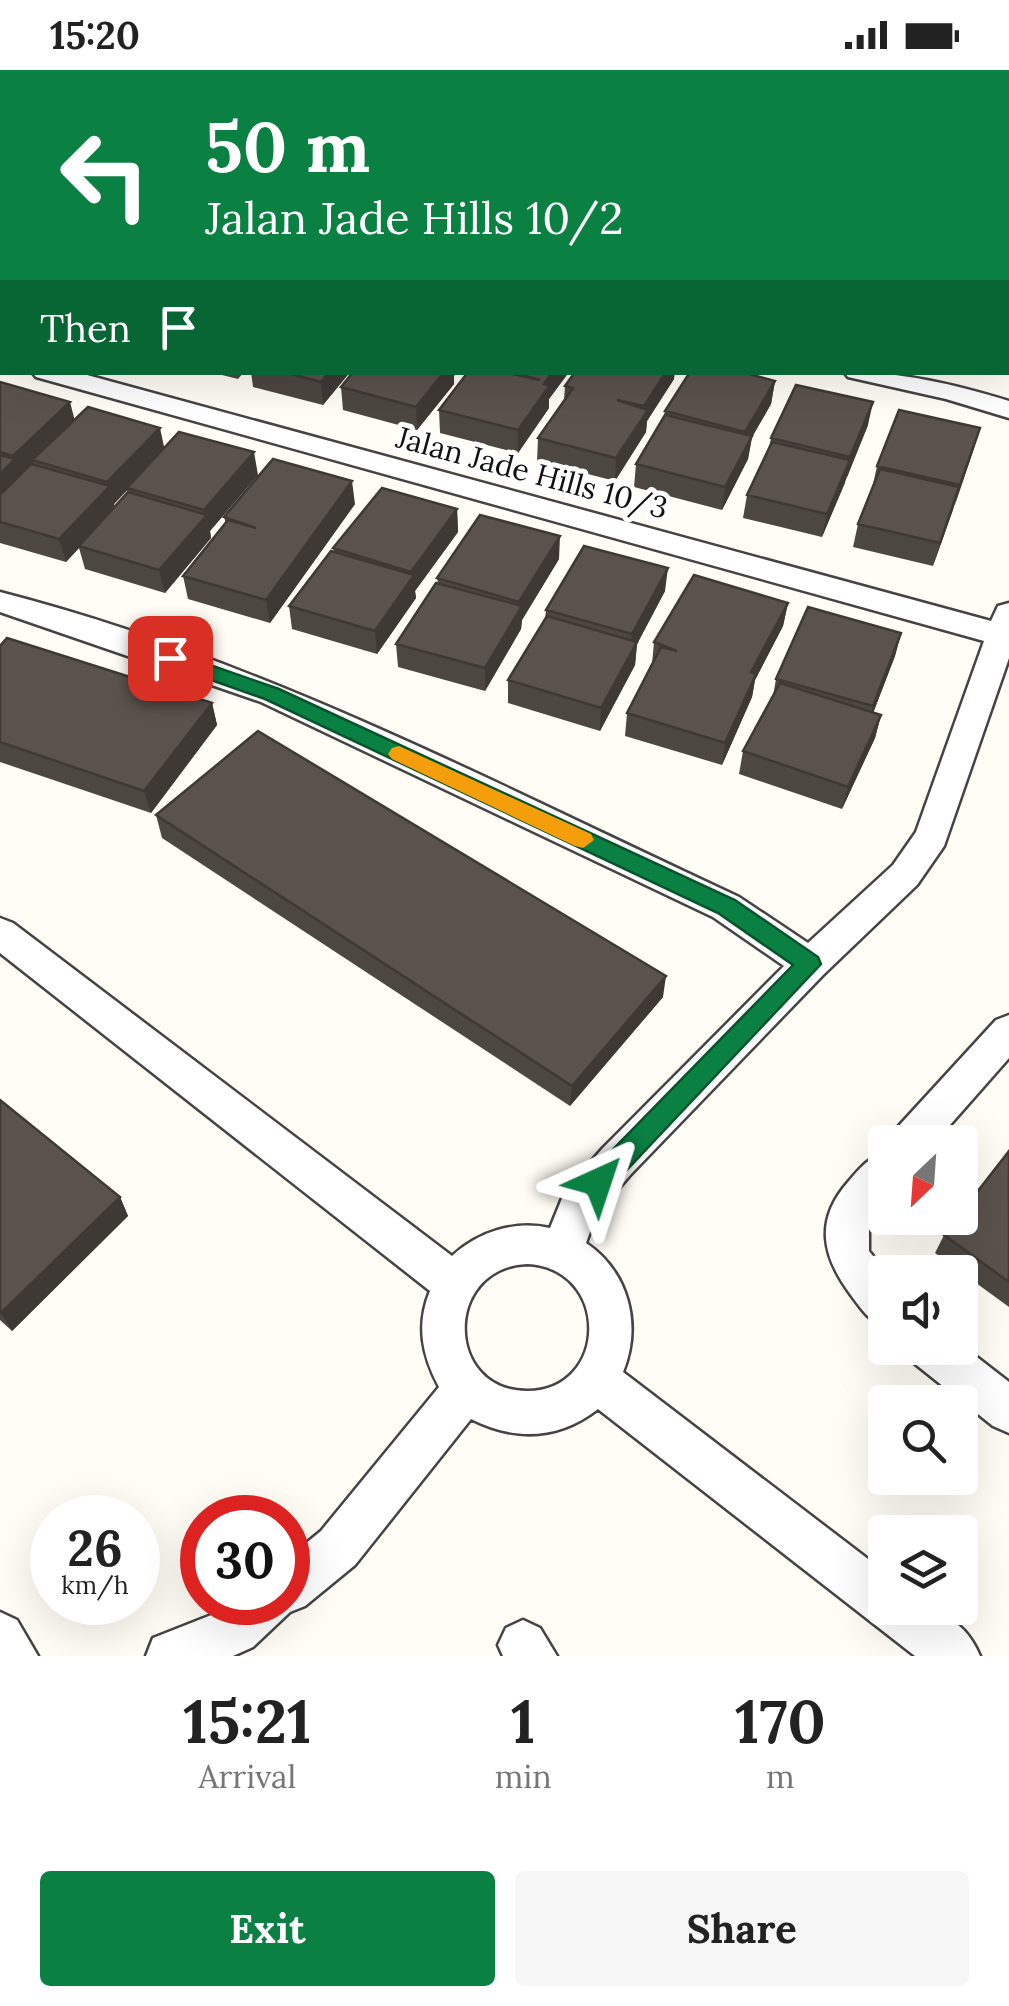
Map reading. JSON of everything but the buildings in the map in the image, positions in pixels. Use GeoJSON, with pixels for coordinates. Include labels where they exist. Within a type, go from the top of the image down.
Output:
{"type":"FeatureCollection","features":[{"type":"Feature","properties":{"kind":"street","name":"Jalan Jade Hills 10/3"},"geometry":{"type":"LineString","coordinates":[[55,375],[1005,624]]}},
{"type":"Feature","properties":{"kind":"street"},"geometry":{"type":"LineString","coordinates":[[871,375],[952,392],[1009,410]]}},
{"type":"Feature","properties":{"kind":"street"},"geometry":{"type":"LineString","coordinates":[[0,602],[272,694],[726,907],[810,964]]}},
{"type":"Feature","properties":{"kind":"street"},"geometry":{"type":"LineString","coordinates":[[561,1253],[580,1204],[616,1161],[810,964],[905,875],[932,837],[1005,624]]}},
{"type":"Feature","properties":{"kind":"street"},"geometry":{"type":"LineString","coordinates":[[0,933],[454,1283]]}},
{"type":"Feature","properties":{"kind":"street"},"geometry":{"type":"LineString","coordinates":[[925,1125],[1009,1032]]}},
{"type":"Feature","properties":{"kind":"street"},"geometry":{"type":"LineString","coordinates":[[868,1189],[848,1212],[848,1257],[868,1283]]}},
{"type":"Feature","properties":{"kind":"street"},"geometry":{"type":"LineString","coordinates":[[538,1246],[561,1253],[587,1269],[605,1293],[614,1322],[611,1352],[597,1380],[576,1399],[550,1410],[520,1412],[492,1404],[467,1388],[450,1365],[441,1337],[442,1309],[454,1283],[470,1265],[502,1249],[538,1246]]}},
{"type":"Feature","properties":{"kind":"street"},"geometry":{"type":"LineString","coordinates":[[952,1365],[1009,1410]]}},
{"type":"Feature","properties":{"kind":"street"},"geometry":{"type":"LineString","coordinates":[[597,1380],[868,1589]]}},
{"type":"Feature","properties":{"kind":"street"},"geometry":{"type":"LineString","coordinates":[[310,1571],[338,1548],[467,1388]]}},
{"type":"Feature","properties":{"kind":"street"},"geometry":{"type":"LineString","coordinates":[[172,1656],[242,1625]]}},
{"type":"Feature","properties":{"kind":"street"},"geometry":{"type":"LineString","coordinates":[[914,1625],[955,1656]]}},
{"type":"Feature","properties":{"kind":"street"},"geometry":{"type":"LineString","coordinates":[[0,1636],[14,1656]]}},
{"type":"Feature","properties":{"kind":"slow traffic"},"geometry":{"type":"LineString","coordinates":[[399,754],[583,840]]}},
{"type":"Feature","properties":{"kind":"route"},"geometry":{"type":"LineString","coordinates":[[170,658],[272,694],[726,907],[810,964],[598,1182]]}}]}
